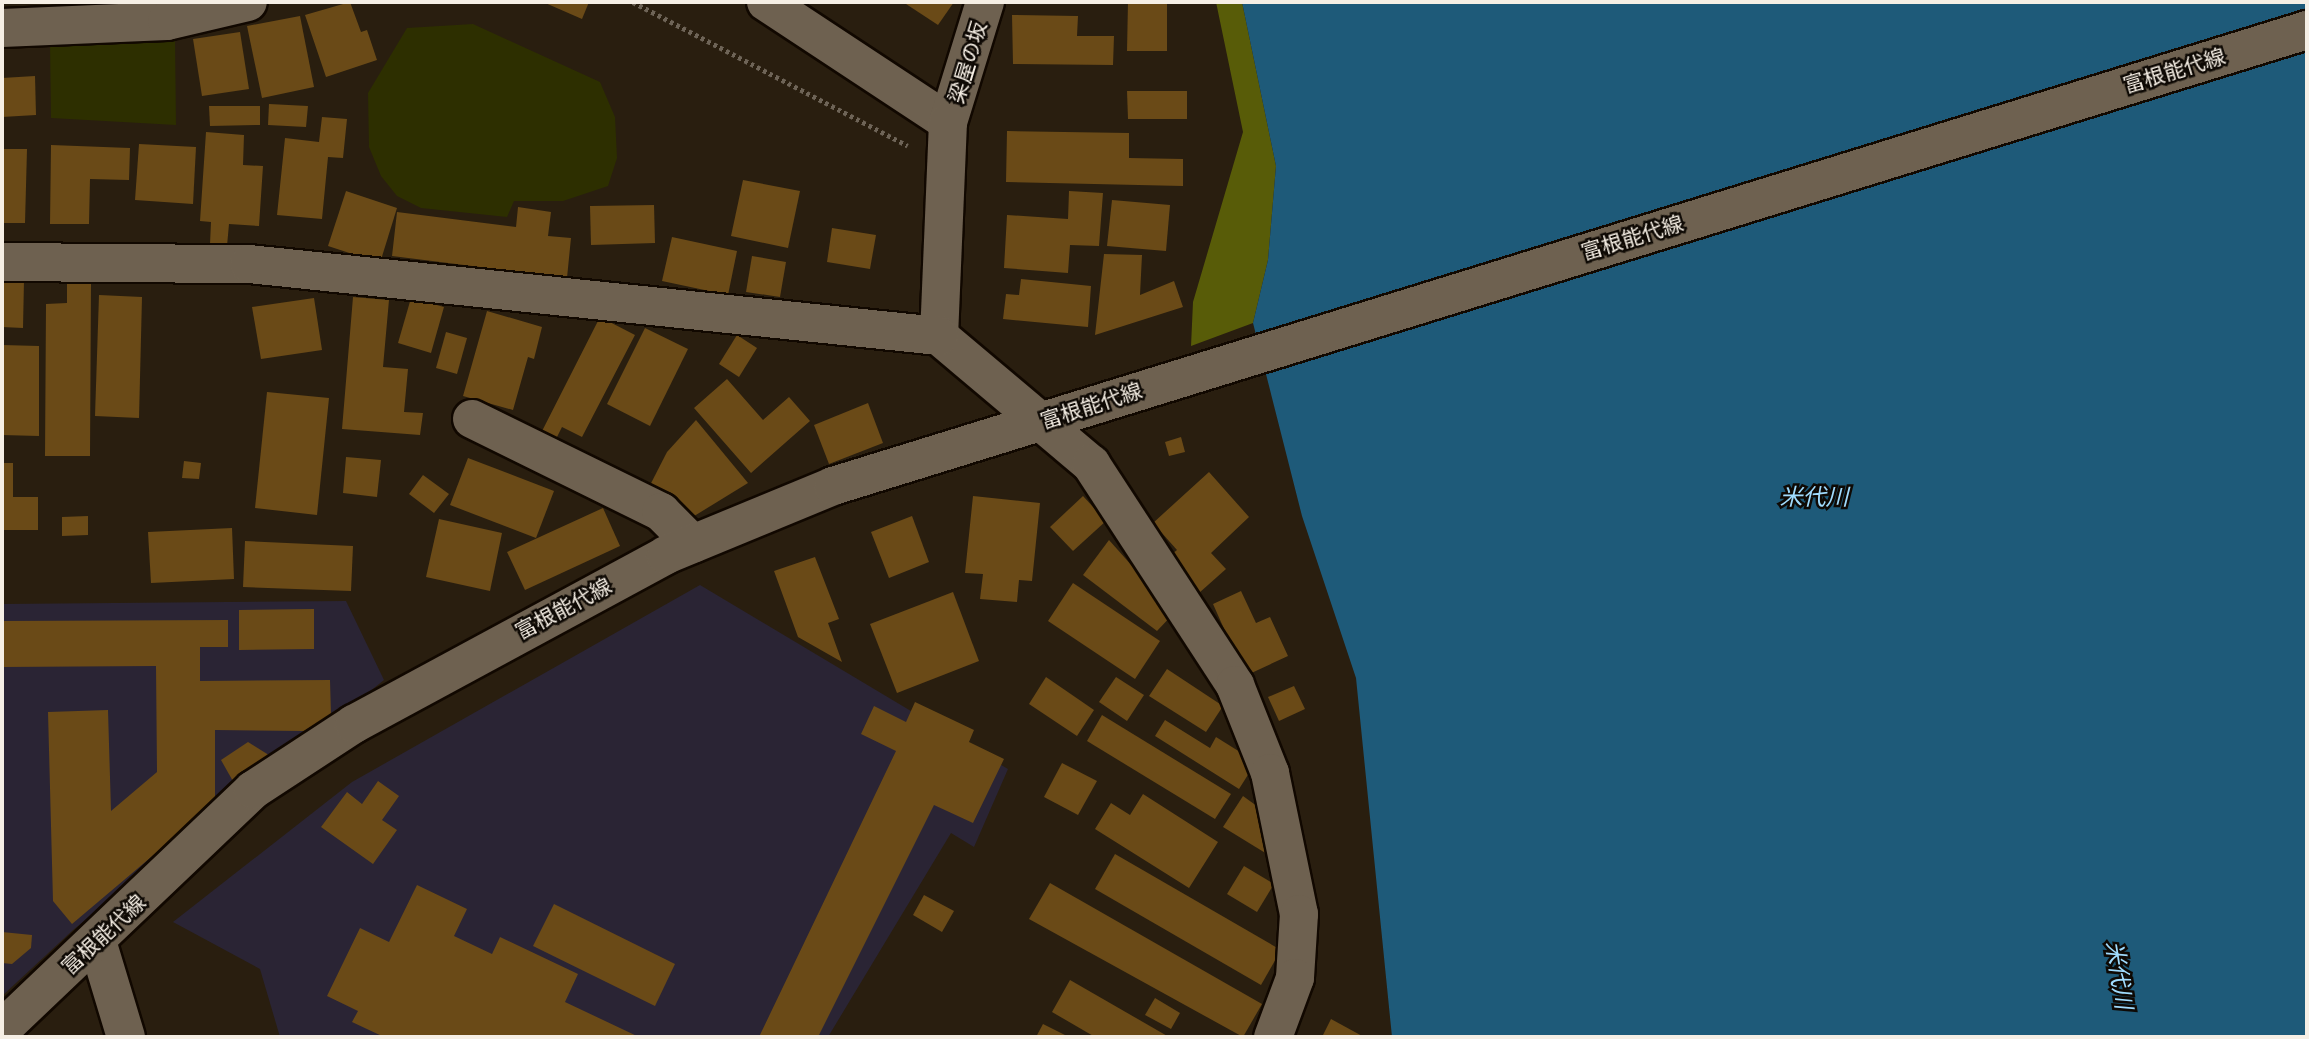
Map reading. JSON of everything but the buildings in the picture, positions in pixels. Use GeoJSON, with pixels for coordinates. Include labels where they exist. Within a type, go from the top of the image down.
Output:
{"type":"FeatureCollection","features":[{"type":"Feature","properties":{"kind":"street"},"geometry":{"type":"LineString","coordinates":[[2,8],[122,2]]}},
{"type":"Feature","properties":{"kind":"street"},"geometry":{"type":"LineString","coordinates":[[2,28],[167,21],[248,2]]}},
{"type":"Feature","properties":{"kind":"street"},"geometry":{"type":"LineString","coordinates":[[766,2],[948,122]]}},
{"type":"Feature","properties":{"kind":"street","name":"梁屋の坂"},"geometry":{"type":"LineString","coordinates":[[939,336],[948,122],[985,2]]}},
{"type":"Feature","properties":{"kind":"street","name":"富根能代線"},"geometry":{"type":"LineString","coordinates":[[2,1029],[264,783],[354,724],[508,637],[693,544],[834,486],[1201,370],[2307,30]]}},
{"type":"Feature","properties":{"kind":"street"},"geometry":{"type":"LineString","coordinates":[[2,262],[249,264],[939,336],[1043,420],[1091,464],[1235,685],[1270,773],[1299,914],[1295,978],[1273,1037]]}},
{"type":"Feature","properties":{"kind":"street"},"geometry":{"type":"LineString","coordinates":[[471,419],[661,512],[693,544]]}},
{"type":"Feature","properties":{"kind":"street"},"geometry":{"type":"LineString","coordinates":[[97,941],[126,1037]]}},
{"type":"Feature","properties":{"kind":"path"},"geometry":{"type":"LineString","coordinates":[[633,2],[945,165]]}},
{"type":"Feature","properties":{"kind":"shaded area"},"geometry":{"type":"Polygon","coordinates":[[[1216,2],[1242,2],[1276,166],[1268,260],[1253,323],[1191,346],[1193,302],[1243,132],[1216,2]]]}},
{"type":"Feature","properties":{"kind":"shaded area"},"geometry":{"type":"Polygon","coordinates":[[[473,24],[600,82],[615,117],[617,158],[608,186],[563,201],[514,201],[507,217],[421,208],[397,196],[381,176],[369,147],[368,93],[407,28],[473,24]]]}},
{"type":"Feature","properties":{"kind":"shaded area"},"geometry":{"type":"Polygon","coordinates":[[[175,38],[176,125],[51,118],[50,42],[175,38]]]}},
{"type":"Feature","properties":{"kind":"shaded area"},"geometry":{"type":"Polygon","coordinates":[[[700,585],[1008,769],[974,847],[951,833],[828,1037],[280,1037],[260,969],[173,922],[352,782],[700,585]]]}},
{"type":"Feature","properties":{"kind":"shaded area"},"geometry":{"type":"Polygon","coordinates":[[[346,601],[384,680],[73,930],[2,996],[2,604],[346,601]]]}},
{"type":"Feature","properties":{"kind":"water","name":"米代川"},"geometry":{"type":"Polygon","coordinates":[[[1242,2],[2307,2],[2307,1037],[1392,1037],[1356,678],[1302,516],[1253,323],[1268,260],[1276,166],[1242,2]]]}}]}
